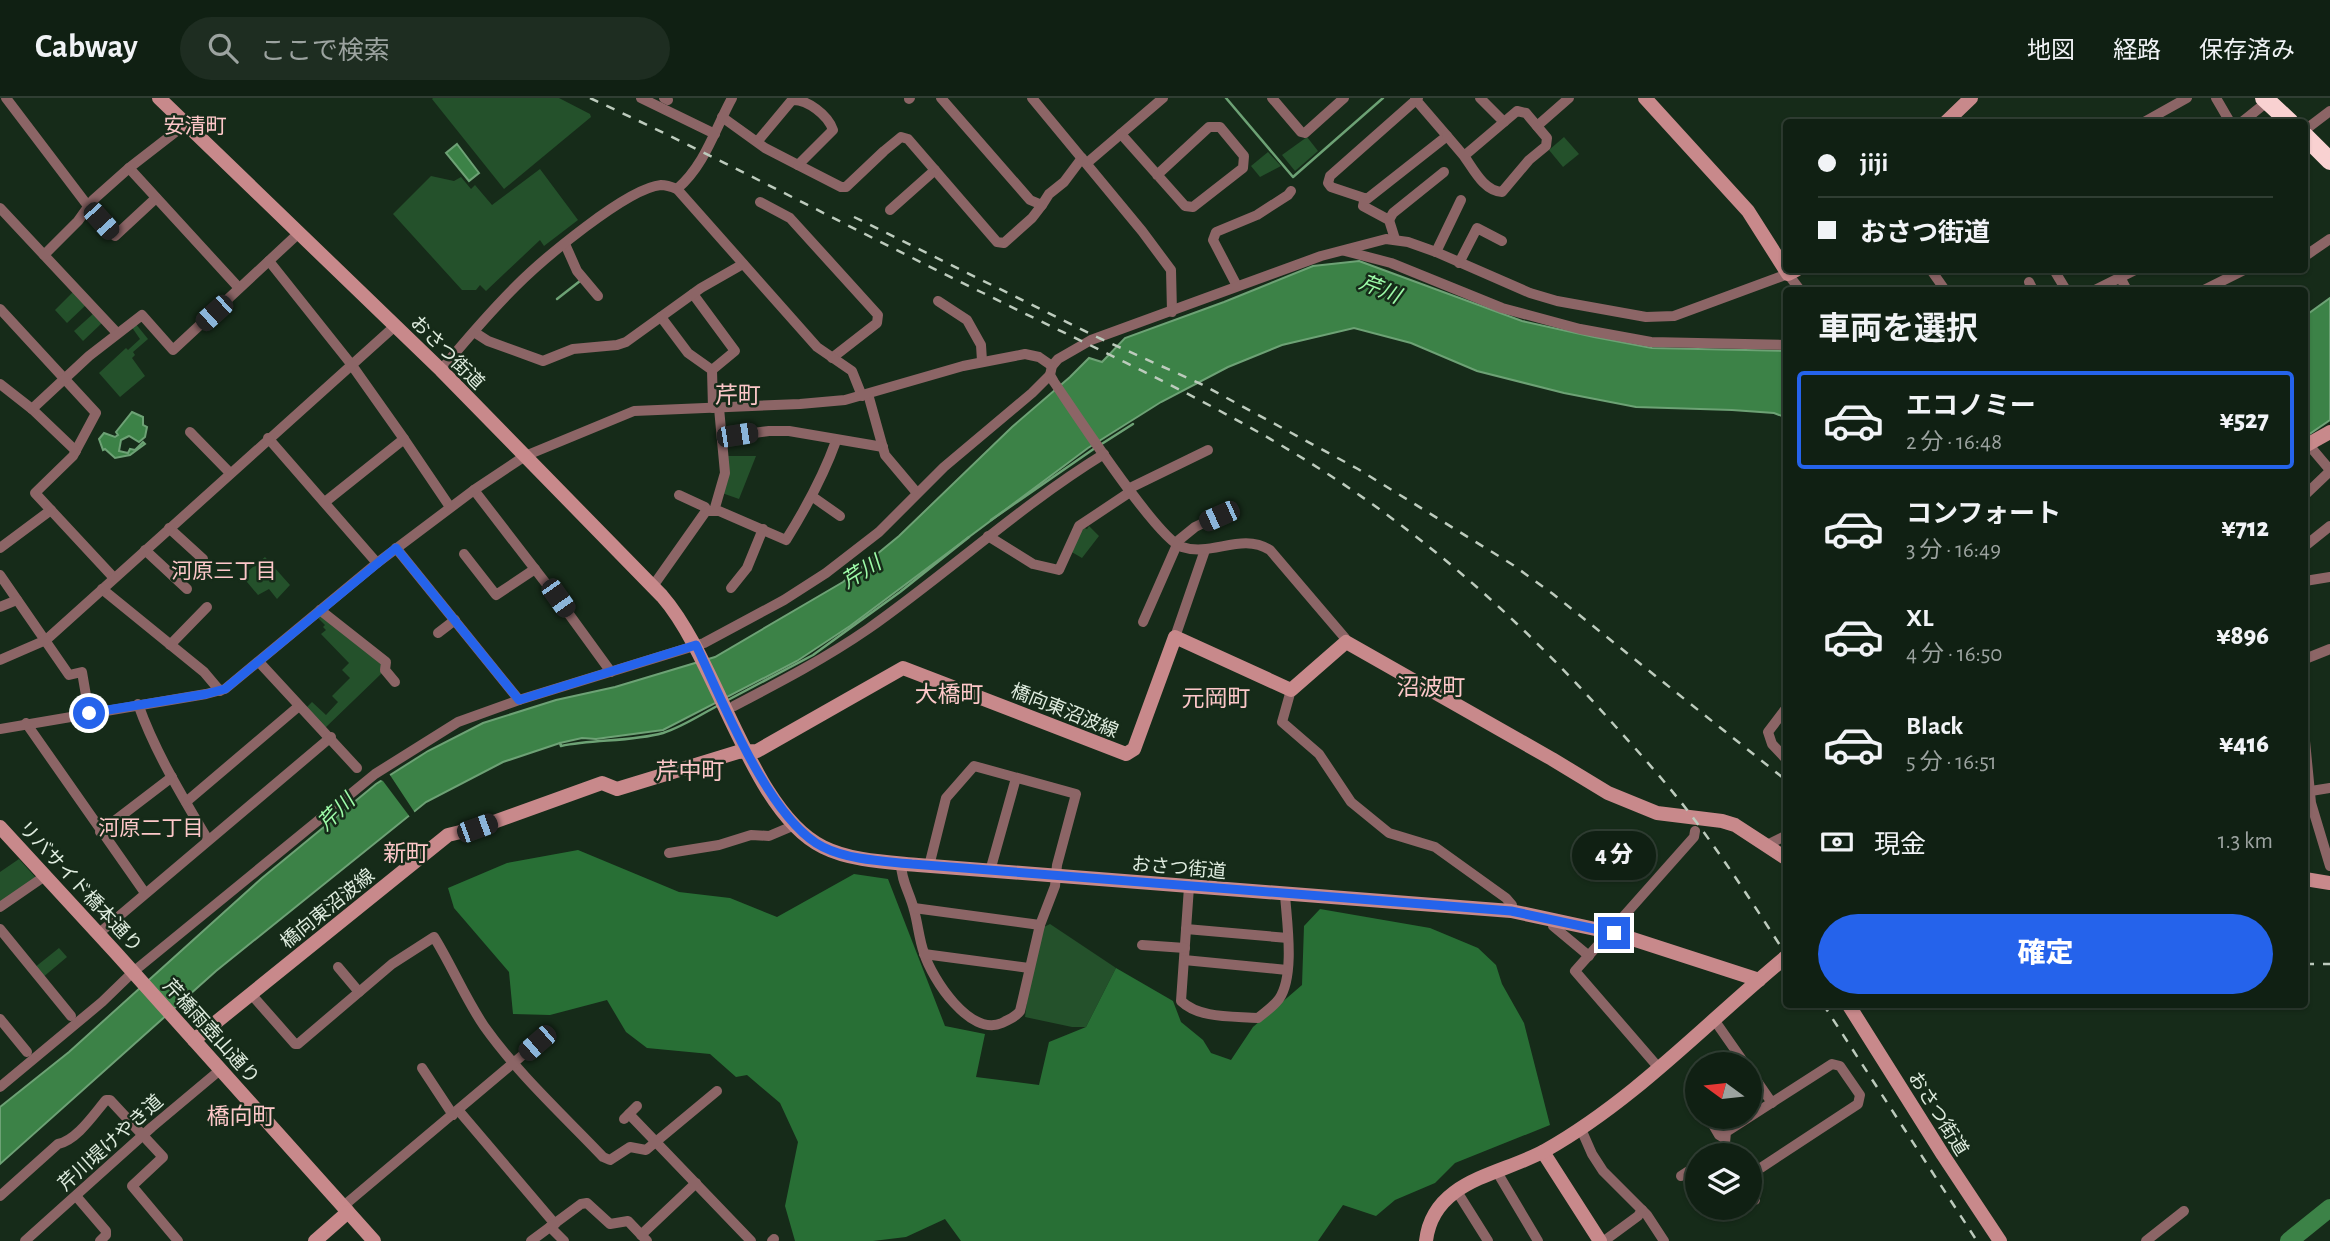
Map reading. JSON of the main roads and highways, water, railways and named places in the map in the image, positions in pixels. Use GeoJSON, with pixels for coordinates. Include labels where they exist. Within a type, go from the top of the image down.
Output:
{"type":"FeatureCollection","features":[{"type":"Feature","properties":{"kind":"highway"},"geometry":{"type":"LineString","coordinates":[[2266,100],[2288,119]]}},
{"type":"Feature","properties":{"kind":"highway"},"geometry":{"type":"LineString","coordinates":[[2308,139],[2330,161]]}},
{"type":"Feature","properties":{"kind":"water"},"geometry":{"type":"Polygon","coordinates":[[[457,144],[479,173],[469,181],[446,153],[457,144]]]}},
{"type":"Feature","properties":{"kind":"water","name":"芹川"},"geometry":{"type":"Polygon","coordinates":[[[1359,261],[1522,321],[1652,348],[1783,351],[1783,416],[1774,413],[1732,410],[1636,407],[1564,393],[1477,371],[1411,343],[1354,328],[1282,345],[1228,367],[1161,402],[1088,448],[850,626],[797,661],[663,730],[596,739],[582,738],[560,743],[503,762],[426,802],[216,971],[0,1164],[0,1107],[69,1052],[262,878],[376,784],[428,751],[483,723],[556,700],[615,687],[715,657],[843,582],[899,536],[1012,427],[1089,358],[1102,362],[1125,338],[1313,266],[1359,261]]]}},
{"type":"Feature","properties":{"kind":"water"},"geometry":{"type":"Polygon","coordinates":[[[2330,298],[2330,420],[2308,435],[2308,314],[2330,298]]]}},
{"type":"Feature","properties":{"kind":"water"},"geometry":{"type":"Polygon","coordinates":[[[132,412],[143,417],[143,425],[147,427],[145,437],[139,442],[129,436],[121,440],[119,451],[128,453],[143,442],[145,444],[130,455],[115,458],[103,450],[99,439],[104,433],[115,437],[118,435],[116,432],[132,412]]]}},
{"type":"Feature","properties":{"kind":"waterway"},"geometry":{"type":"LineString","coordinates":[[1226,98],[1293,177],[1383,98]]}},
{"type":"Feature","properties":{"kind":"waterway"},"geometry":{"type":"LineString","coordinates":[[557,299],[580,281]]}},
{"type":"Feature","properties":{"kind":"waterway"},"geometry":{"type":"LineString","coordinates":[[1100,445],[1133,424]]}},
{"type":"Feature","properties":{"kind":"waterway"},"geometry":{"type":"LineString","coordinates":[[991,520],[1095,448]]}},
{"type":"Feature","properties":{"kind":"waterway"},"geometry":{"type":"LineString","coordinates":[[726,701],[813,655],[900,592],[969,537]]}},
{"type":"Feature","properties":{"kind":"waterway"},"geometry":{"type":"LineString","coordinates":[[560,743],[561,746],[663,733],[717,706]]}},
{"type":"Feature","properties":{"kind":"waterway"},"geometry":{"type":"LineString","coordinates":[[2289,1241],[2330,1208]]}},
{"type":"Feature","properties":{"kind":"railway"},"geometry":{"type":"LineString","coordinates":[[590,98],[1191,395],[1293,452],[1390,517],[1480,590],[1590,698],[1694,819],[1783,950]]}},
{"type":"Feature","properties":{"kind":"railway"},"geometry":{"type":"LineString","coordinates":[[854,217],[1099,338],[1201,384],[1358,469],[1513,565],[1553,594],[1783,778]]}},
{"type":"Feature","properties":{"kind":"railway"},"geometry":{"type":"LineString","coordinates":[[2308,964],[2330,964]]}},
{"type":"Feature","properties":{"kind":"railway"},"geometry":{"type":"LineString","coordinates":[[1826,1008],[1977,1241]]}},
{"type":"Feature","properties":{"kind":"district","name":"安清町"},"geometry":{"type":"Point","coordinates":[195,126]}},
{"type":"Feature","properties":{"kind":"district","name":"芹町"},"geometry":{"type":"Point","coordinates":[738,395]}},
{"type":"Feature","properties":{"kind":"district","name":"河原三丁目"},"geometry":{"type":"Point","coordinates":[224,571]}},
{"type":"Feature","properties":{"kind":"district","name":"沼波町"},"geometry":{"type":"Point","coordinates":[1431,687]}},
{"type":"Feature","properties":{"kind":"district","name":"大橋町"},"geometry":{"type":"Point","coordinates":[949,694]}},
{"type":"Feature","properties":{"kind":"district","name":"元岡町"},"geometry":{"type":"Point","coordinates":[1216,698]}},
{"type":"Feature","properties":{"kind":"district","name":"芹中町"},"geometry":{"type":"Point","coordinates":[690,771]}},
{"type":"Feature","properties":{"kind":"district","name":"河原二丁目"},"geometry":{"type":"Point","coordinates":[151,828]}},
{"type":"Feature","properties":{"kind":"district","name":"新町"},"geometry":{"type":"Point","coordinates":[406,853]}},
{"type":"Feature","properties":{"kind":"district","name":"橋向町"},"geometry":{"type":"Point","coordinates":[241,1116]}}]}
